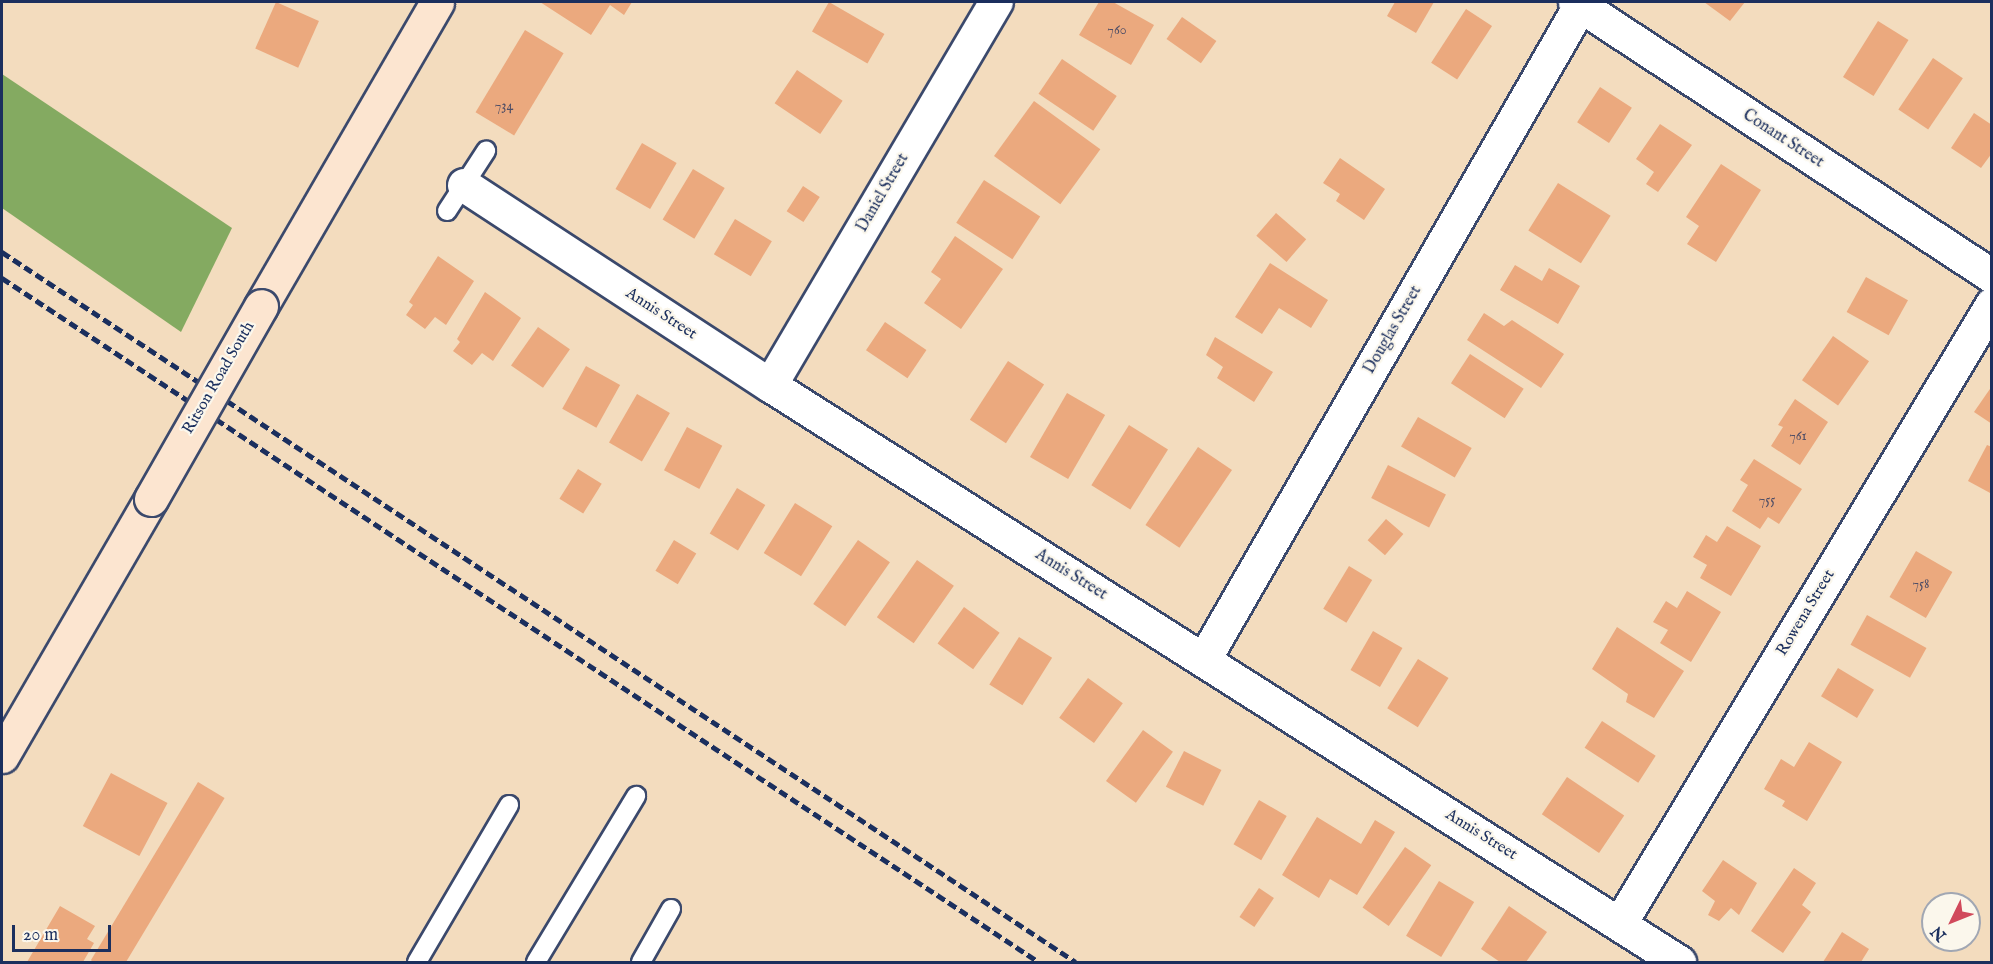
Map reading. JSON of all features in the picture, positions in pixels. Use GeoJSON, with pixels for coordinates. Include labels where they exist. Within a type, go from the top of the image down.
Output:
{"type":"FeatureCollection","features":[{"type":"Feature","properties":{"kind":"main road","name":"Ritson Road South"},"geometry":{"type":"LineString","coordinates":[[2,756],[437,2]]}},
{"type":"Feature","properties":{"kind":"street","name":"Daniel Street"},"geometry":{"type":"LineString","coordinates":[[770,386],[996,2]]}},
{"type":"Feature","properties":{"kind":"street","name":"Conant Street"},"geometry":{"type":"LineString","coordinates":[[1579,3],[1992,276]]}},
{"type":"Feature","properties":{"kind":"street","name":"Douglas Street"},"geometry":{"type":"LineString","coordinates":[[1204,659],[1579,3]]}},
{"type":"Feature","properties":{"kind":"street","name":"Annis Street"},"geometry":{"type":"LineString","coordinates":[[456,198],[770,386],[1620,923],[1679,963]]}},
{"type":"Feature","properties":{"kind":"street","name":"Rowena Street"},"geometry":{"type":"LineString","coordinates":[[1620,923],[1992,304]]}},
{"type":"Feature","properties":{"kind":"lane"},"geometry":{"type":"LineString","coordinates":[[456,198],[486,151]]}},
{"type":"Feature","properties":{"kind":"lane"},"geometry":{"type":"LineString","coordinates":[[536,963],[636,796]]}},
{"type":"Feature","properties":{"kind":"lane"},"geometry":{"type":"LineString","coordinates":[[417,963],[508,806]]}},
{"type":"Feature","properties":{"kind":"lane"},"geometry":{"type":"LineString","coordinates":[[641,963],[671,909]]}},
{"type":"Feature","properties":{"kind":"green space"},"geometry":{"type":"Polygon","coordinates":[[[2,74],[232,228],[181,332],[2,208],[2,74]]]}},
{"type":"Feature","properties":{"kind":"building"},"geometry":{"type":"Polygon","coordinates":[[[276,2],[319,21],[298,68],[255,49],[276,2]]]}},
{"type":"Feature","properties":{"kind":"building"},"geometry":{"type":"Polygon","coordinates":[[[540,2],[632,2],[624,15],[610,5],[591,35],[540,2]]]}},
{"type":"Feature","properties":{"kind":"building"},"geometry":{"type":"Polygon","coordinates":[[[829,2],[884,34],[867,63],[812,31],[829,2]]]}},
{"type":"Feature","properties":{"kind":"building"},"geometry":{"type":"Polygon","coordinates":[[[1099,2],[1113,2],[1154,25],[1131,65],[1079,35],[1099,2]]]}},
{"type":"Feature","properties":{"kind":"building"},"geometry":{"type":"Polygon","coordinates":[[[1395,2],[1434,2],[1416,33],[1387,16],[1395,2]]]}},
{"type":"Feature","properties":{"kind":"building"},"geometry":{"type":"Polygon","coordinates":[[[1704,2],[1745,2],[1730,21],[1704,2]]]}},
{"type":"Feature","properties":{"kind":"building"},"geometry":{"type":"Polygon","coordinates":[[[1466,9],[1492,26],[1457,80],[1431,63],[1466,9]]]}},
{"type":"Feature","properties":{"kind":"building"},"geometry":{"type":"Polygon","coordinates":[[[1182,17],[1216,41],[1201,63],[1167,39],[1182,17]]]}},
{"type":"Feature","properties":{"kind":"building"},"geometry":{"type":"Polygon","coordinates":[[[1878,21],[1909,40],[1874,96],[1843,77],[1878,21]]]}},
{"type":"Feature","properties":{"kind":"building"},"geometry":{"type":"Polygon","coordinates":[[[525,30],[564,53],[514,135],[476,112],[525,30]]]}},
{"type":"Feature","properties":{"kind":"building"},"geometry":{"type":"Polygon","coordinates":[[[1933,58],[1963,78],[1928,130],[1898,109],[1933,58]]]}},
{"type":"Feature","properties":{"kind":"building"},"geometry":{"type":"Polygon","coordinates":[[[1062,59],[1117,96],[1093,131],[1039,94],[1062,59]]]}},
{"type":"Feature","properties":{"kind":"building"},"geometry":{"type":"Polygon","coordinates":[[[797,70],[843,101],[820,134],[775,103],[797,70]]]}},
{"type":"Feature","properties":{"kind":"building"},"geometry":{"type":"Polygon","coordinates":[[[1600,87],[1632,108],[1609,143],[1577,122],[1600,87]]]}},
{"type":"Feature","properties":{"kind":"building"},"geometry":{"type":"Polygon","coordinates":[[[1034,101],[1100,149],[1060,204],[994,156],[1034,101]]]}},
{"type":"Feature","properties":{"kind":"building"},"geometry":{"type":"Polygon","coordinates":[[[1974,113],[1992,125],[1992,153],[1981,168],[1951,148],[1974,113]]]}},
{"type":"Feature","properties":{"kind":"building"},"geometry":{"type":"Polygon","coordinates":[[[1660,124],[1692,145],[1658,192],[1646,184],[1654,172],[1636,159],[1660,124]]]}},
{"type":"Feature","properties":{"kind":"building"},"geometry":{"type":"Polygon","coordinates":[[[642,143],[677,163],[650,209],[616,189],[642,143]]]}},
{"type":"Feature","properties":{"kind":"building"},"geometry":{"type":"Polygon","coordinates":[[[1340,158],[1385,189],[1364,220],[1336,201],[1340,194],[1323,183],[1340,158]]]}},
{"type":"Feature","properties":{"kind":"building"},"geometry":{"type":"Polygon","coordinates":[[[1721,164],[1761,190],[1716,262],[1687,244],[1699,226],[1686,217],[1721,164]]]}},
{"type":"Feature","properties":{"kind":"building"},"geometry":{"type":"Polygon","coordinates":[[[693,169],[725,188],[694,239],[663,220],[693,169]]]}},
{"type":"Feature","properties":{"kind":"building"},"geometry":{"type":"Polygon","coordinates":[[[984,180],[1040,216],[1012,259],[956,223],[984,180]]]}},
{"type":"Feature","properties":{"kind":"building"},"geometry":{"type":"Polygon","coordinates":[[[1558,183],[1611,216],[1581,263],[1528,230],[1558,183]]]}},
{"type":"Feature","properties":{"kind":"building"},"geometry":{"type":"Polygon","coordinates":[[[803,186],[820,197],[803,222],[787,211],[803,186]]]}},
{"type":"Feature","properties":{"kind":"building"},"geometry":{"type":"Polygon","coordinates":[[[1276,213],[1306,239],[1287,262],[1256,236],[1276,213]]]}},
{"type":"Feature","properties":{"kind":"building"},"geometry":{"type":"Polygon","coordinates":[[[735,219],[772,241],[751,276],[714,254],[735,219]]]}},
{"type":"Feature","properties":{"kind":"building"},"geometry":{"type":"Polygon","coordinates":[[[955,236],[1003,269],[961,329],[924,303],[941,279],[931,272],[955,236]]]}},
{"type":"Feature","properties":{"kind":"building"},"geometry":{"type":"Polygon","coordinates":[[[438,256],[474,281],[446,325],[435,317],[425,329],[406,315],[413,305],[409,302],[438,256]]]}},
{"type":"Feature","properties":{"kind":"building"},"geometry":{"type":"Polygon","coordinates":[[[1270,263],[1328,300],[1311,328],[1279,308],[1262,334],[1235,317],[1270,263]]]}},
{"type":"Feature","properties":{"kind":"building"},"geometry":{"type":"Polygon","coordinates":[[[1515,265],[1542,281],[1549,268],[1580,286],[1558,324],[1500,290],[1515,265]]]}},
{"type":"Feature","properties":{"kind":"building"},"geometry":{"type":"Polygon","coordinates":[[[1866,277],[1908,300],[1889,335],[1847,312],[1866,277]]]}},
{"type":"Feature","properties":{"kind":"building"},"geometry":{"type":"Polygon","coordinates":[[[485,292],[521,318],[493,361],[482,353],[472,365],[453,351],[460,342],[457,339],[485,292]]]}},
{"type":"Feature","properties":{"kind":"building"},"geometry":{"type":"Polygon","coordinates":[[[1484,313],[1504,326],[1512,320],[1564,354],[1541,388],[1467,340],[1484,313]]]}},
{"type":"Feature","properties":{"kind":"building"},"geometry":{"type":"Polygon","coordinates":[[[885,322],[926,350],[907,378],[866,350],[885,322]]]}},
{"type":"Feature","properties":{"kind":"building"},"geometry":{"type":"Polygon","coordinates":[[[538,327],[570,349],[543,388],[511,366],[538,327]]]}},
{"type":"Feature","properties":{"kind":"building"},"geometry":{"type":"Polygon","coordinates":[[[1833,336],[1869,361],[1838,405],[1802,380],[1833,336]]]}},
{"type":"Feature","properties":{"kind":"building"},"geometry":{"type":"Polygon","coordinates":[[[1215,337],[1273,372],[1254,402],[1217,378],[1223,367],[1206,355],[1215,337]]]}},
{"type":"Feature","properties":{"kind":"building"},"geometry":{"type":"Polygon","coordinates":[[[1470,354],[1524,389],[1505,418],[1451,383],[1470,354]]]}},
{"type":"Feature","properties":{"kind":"building"},"geometry":{"type":"Polygon","coordinates":[[[1008,361],[1044,384],[1006,443],[970,420],[1008,361]]]}},
{"type":"Feature","properties":{"kind":"building"},"geometry":{"type":"Polygon","coordinates":[[[586,366],[620,385],[596,428],[562,409],[586,366]]]}},
{"type":"Feature","properties":{"kind":"building"},"geometry":{"type":"Polygon","coordinates":[[[1992,386],[1992,424],[1974,412],[1992,386]]]}},
{"type":"Feature","properties":{"kind":"building"},"geometry":{"type":"Polygon","coordinates":[[[1067,393],[1105,415],[1068,479],[1030,457],[1067,393]]]}},
{"type":"Feature","properties":{"kind":"building"},"geometry":{"type":"Polygon","coordinates":[[[637,394],[670,413],[642,461],[609,442],[637,394]]]}},
{"type":"Feature","properties":{"kind":"building"},"geometry":{"type":"Polygon","coordinates":[[[1795,399],[1828,422],[1800,465],[1771,446],[1783,427],[1778,425],[1795,399]]]}},
{"type":"Feature","properties":{"kind":"building"},"geometry":{"type":"Polygon","coordinates":[[[1418,417],[1472,448],[1455,477],[1401,446],[1418,417]]]}},
{"type":"Feature","properties":{"kind":"building"},"geometry":{"type":"Polygon","coordinates":[[[1129,425],[1168,449],[1130,510],[1091,485],[1129,425]]]}},
{"type":"Feature","properties":{"kind":"building"},"geometry":{"type":"Polygon","coordinates":[[[687,427],[722,446],[699,489],[664,470],[687,427]]]}},
{"type":"Feature","properties":{"kind":"building"},"geometry":{"type":"Polygon","coordinates":[[[1987,445],[1992,447],[1992,494],[1968,481],[1987,445]]]}},
{"type":"Feature","properties":{"kind":"building"},"geometry":{"type":"Polygon","coordinates":[[[1198,447],[1232,470],[1179,548],[1145,525],[1198,447]]]}},
{"type":"Feature","properties":{"kind":"building"},"geometry":{"type":"Polygon","coordinates":[[[1754,459],[1802,489],[1779,524],[1768,517],[1760,529],[1732,511],[1748,485],[1740,480],[1754,459]]]}},
{"type":"Feature","properties":{"kind":"building"},"geometry":{"type":"Polygon","coordinates":[[[1388,465],[1446,495],[1429,527],[1371,498],[1388,465]]]}},
{"type":"Feature","properties":{"kind":"building"},"geometry":{"type":"Polygon","coordinates":[[[578,469],[602,484],[583,514],[559,499],[578,469]]]}},
{"type":"Feature","properties":{"kind":"building"},"geometry":{"type":"Polygon","coordinates":[[[737,488],[765,505],[738,550],[710,533],[737,488]]]}},
{"type":"Feature","properties":{"kind":"building"},"geometry":{"type":"Polygon","coordinates":[[[795,503],[832,526],[801,576],[764,553],[795,503]]]}},
{"type":"Feature","properties":{"kind":"building"},"geometry":{"type":"Polygon","coordinates":[[[1386,519],[1403,534],[1385,555],[1368,540],[1386,519]]]}},
{"type":"Feature","properties":{"kind":"building"},"geometry":{"type":"Polygon","coordinates":[[[1727,526],[1761,546],[1731,596],[1700,578],[1707,565],[1693,557],[1706,535],[1717,542],[1727,526]]]}},
{"type":"Feature","properties":{"kind":"building"},"geometry":{"type":"Polygon","coordinates":[[[674,540],[696,553],[678,584],[655,571],[674,540]]]}},
{"type":"Feature","properties":{"kind":"building"},"geometry":{"type":"Polygon","coordinates":[[[858,540],[890,562],[845,626],[813,604],[858,540]]]}},
{"type":"Feature","properties":{"kind":"building"},"geometry":{"type":"Polygon","coordinates":[[[1916,551],[1952,572],[1926,618],[1890,597],[1916,551]]]}},
{"type":"Feature","properties":{"kind":"building"},"geometry":{"type":"Polygon","coordinates":[[[917,560],[954,586],[914,643],[877,617],[917,560]]]}},
{"type":"Feature","properties":{"kind":"building"},"geometry":{"type":"Polygon","coordinates":[[[1349,566],[1372,580],[1346,623],[1323,609],[1349,566]]]}},
{"type":"Feature","properties":{"kind":"building"},"geometry":{"type":"Polygon","coordinates":[[[1687,591],[1721,612],[1691,662],[1660,643],[1668,630],[1653,622],[1666,601],[1677,608],[1687,591]]]}},
{"type":"Feature","properties":{"kind":"building"},"geometry":{"type":"Polygon","coordinates":[[[964,607],[1000,633],[973,669],[938,643],[964,607]]]}},
{"type":"Feature","properties":{"kind":"building"},"geometry":{"type":"Polygon","coordinates":[[[1867,615],[1926,648],[1910,678],[1851,645],[1867,615]]]}},
{"type":"Feature","properties":{"kind":"building"},"geometry":{"type":"Polygon","coordinates":[[[1617,627],[1684,671],[1654,718],[1626,702],[1628,694],[1592,669],[1617,627]]]}},
{"type":"Feature","properties":{"kind":"building"},"geometry":{"type":"Polygon","coordinates":[[[1373,631],[1402,648],[1380,687],[1350,670],[1373,631]]]}},
{"type":"Feature","properties":{"kind":"building"},"geometry":{"type":"Polygon","coordinates":[[[1019,637],[1052,658],[1022,705],[989,684],[1019,637]]]}},
{"type":"Feature","properties":{"kind":"building"},"geometry":{"type":"Polygon","coordinates":[[[1418,659],[1449,678],[1418,727],[1387,708],[1418,659]]]}},
{"type":"Feature","properties":{"kind":"building"},"geometry":{"type":"Polygon","coordinates":[[[1838,668],[1874,690],[1857,718],[1821,696],[1838,668]]]}},
{"type":"Feature","properties":{"kind":"building"},"geometry":{"type":"Polygon","coordinates":[[[1088,678],[1123,703],[1094,743],[1059,718],[1088,678]]]}},
{"type":"Feature","properties":{"kind":"building"},"geometry":{"type":"Polygon","coordinates":[[[1602,721],[1656,756],[1638,783],[1585,748],[1602,721]]]}},
{"type":"Feature","properties":{"kind":"building"},"geometry":{"type":"Polygon","coordinates":[[[1143,730],[1173,752],[1136,803],[1106,781],[1143,730]]]}},
{"type":"Feature","properties":{"kind":"building"},"geometry":{"type":"Polygon","coordinates":[[[1809,742],[1842,762],[1807,821],[1782,806],[1785,801],[1764,789],[1781,759],[1794,767],[1809,742]]]}},
{"type":"Feature","properties":{"kind":"building"},"geometry":{"type":"Polygon","coordinates":[[[1184,751],[1221,770],[1203,806],[1166,787],[1184,751]]]}},
{"type":"Feature","properties":{"kind":"building"},"geometry":{"type":"Polygon","coordinates":[[[111,773],[168,803],[139,856],[83,826],[111,773]]]}},
{"type":"Feature","properties":{"kind":"building"},"geometry":{"type":"Polygon","coordinates":[[[1567,777],[1624,816],[1599,853],[1542,814],[1567,777]]]}},
{"type":"Feature","properties":{"kind":"building"},"geometry":{"type":"Polygon","coordinates":[[[198,782],[225,798],[126,962],[91,960],[198,782]]]}},
{"type":"Feature","properties":{"kind":"building"},"geometry":{"type":"Polygon","coordinates":[[[1259,800],[1287,816],[1261,860],[1234,844],[1259,800]]]}},
{"type":"Feature","properties":{"kind":"building"},"geometry":{"type":"Polygon","coordinates":[[[1317,817],[1361,844],[1375,820],[1395,832],[1357,895],[1330,879],[1319,898],[1282,875],[1317,817]]]}},
{"type":"Feature","properties":{"kind":"building"},"geometry":{"type":"Polygon","coordinates":[[[1405,847],[1431,865],[1389,926],[1363,908],[1405,847]]]}},
{"type":"Feature","properties":{"kind":"building"},"geometry":{"type":"Polygon","coordinates":[[[1723,860],[1757,883],[1739,915],[1731,908],[1719,921],[1708,915],[1715,901],[1702,891],[1723,860]]]}},
{"type":"Feature","properties":{"kind":"building"},"geometry":{"type":"Polygon","coordinates":[[[1794,868],[1816,883],[1802,905],[1811,912],[1783,953],[1751,931],[1794,868]]]}},
{"type":"Feature","properties":{"kind":"building"},"geometry":{"type":"Polygon","coordinates":[[[1439,881],[1474,902],[1441,957],[1406,936],[1439,881]]]}},
{"type":"Feature","properties":{"kind":"building"},"geometry":{"type":"Polygon","coordinates":[[[1259,888],[1274,898],[1254,927],[1239,917],[1259,888]]]}},
{"type":"Feature","properties":{"kind":"building"},"geometry":{"type":"Polygon","coordinates":[[[60,906],[95,926],[87,939],[94,943],[83,962],[27,962],[60,906]]]}},
{"type":"Feature","properties":{"kind":"building"},"geometry":{"type":"Polygon","coordinates":[[[1509,906],[1547,932],[1526,962],[1500,962],[1481,949],[1509,906]]]}},
{"type":"Feature","properties":{"kind":"building"},"geometry":{"type":"Polygon","coordinates":[[[1842,932],[1869,949],[1861,962],[1823,962],[1842,932]]]}},
{"type":"Feature","properties":{"kind":"railway"},"geometry":{"type":"LineString","coordinates":[[2,252],[1076,962]]}},
{"type":"Feature","properties":{"kind":"railway"},"geometry":{"type":"LineString","coordinates":[[2,278],[1039,962]]}}]}
